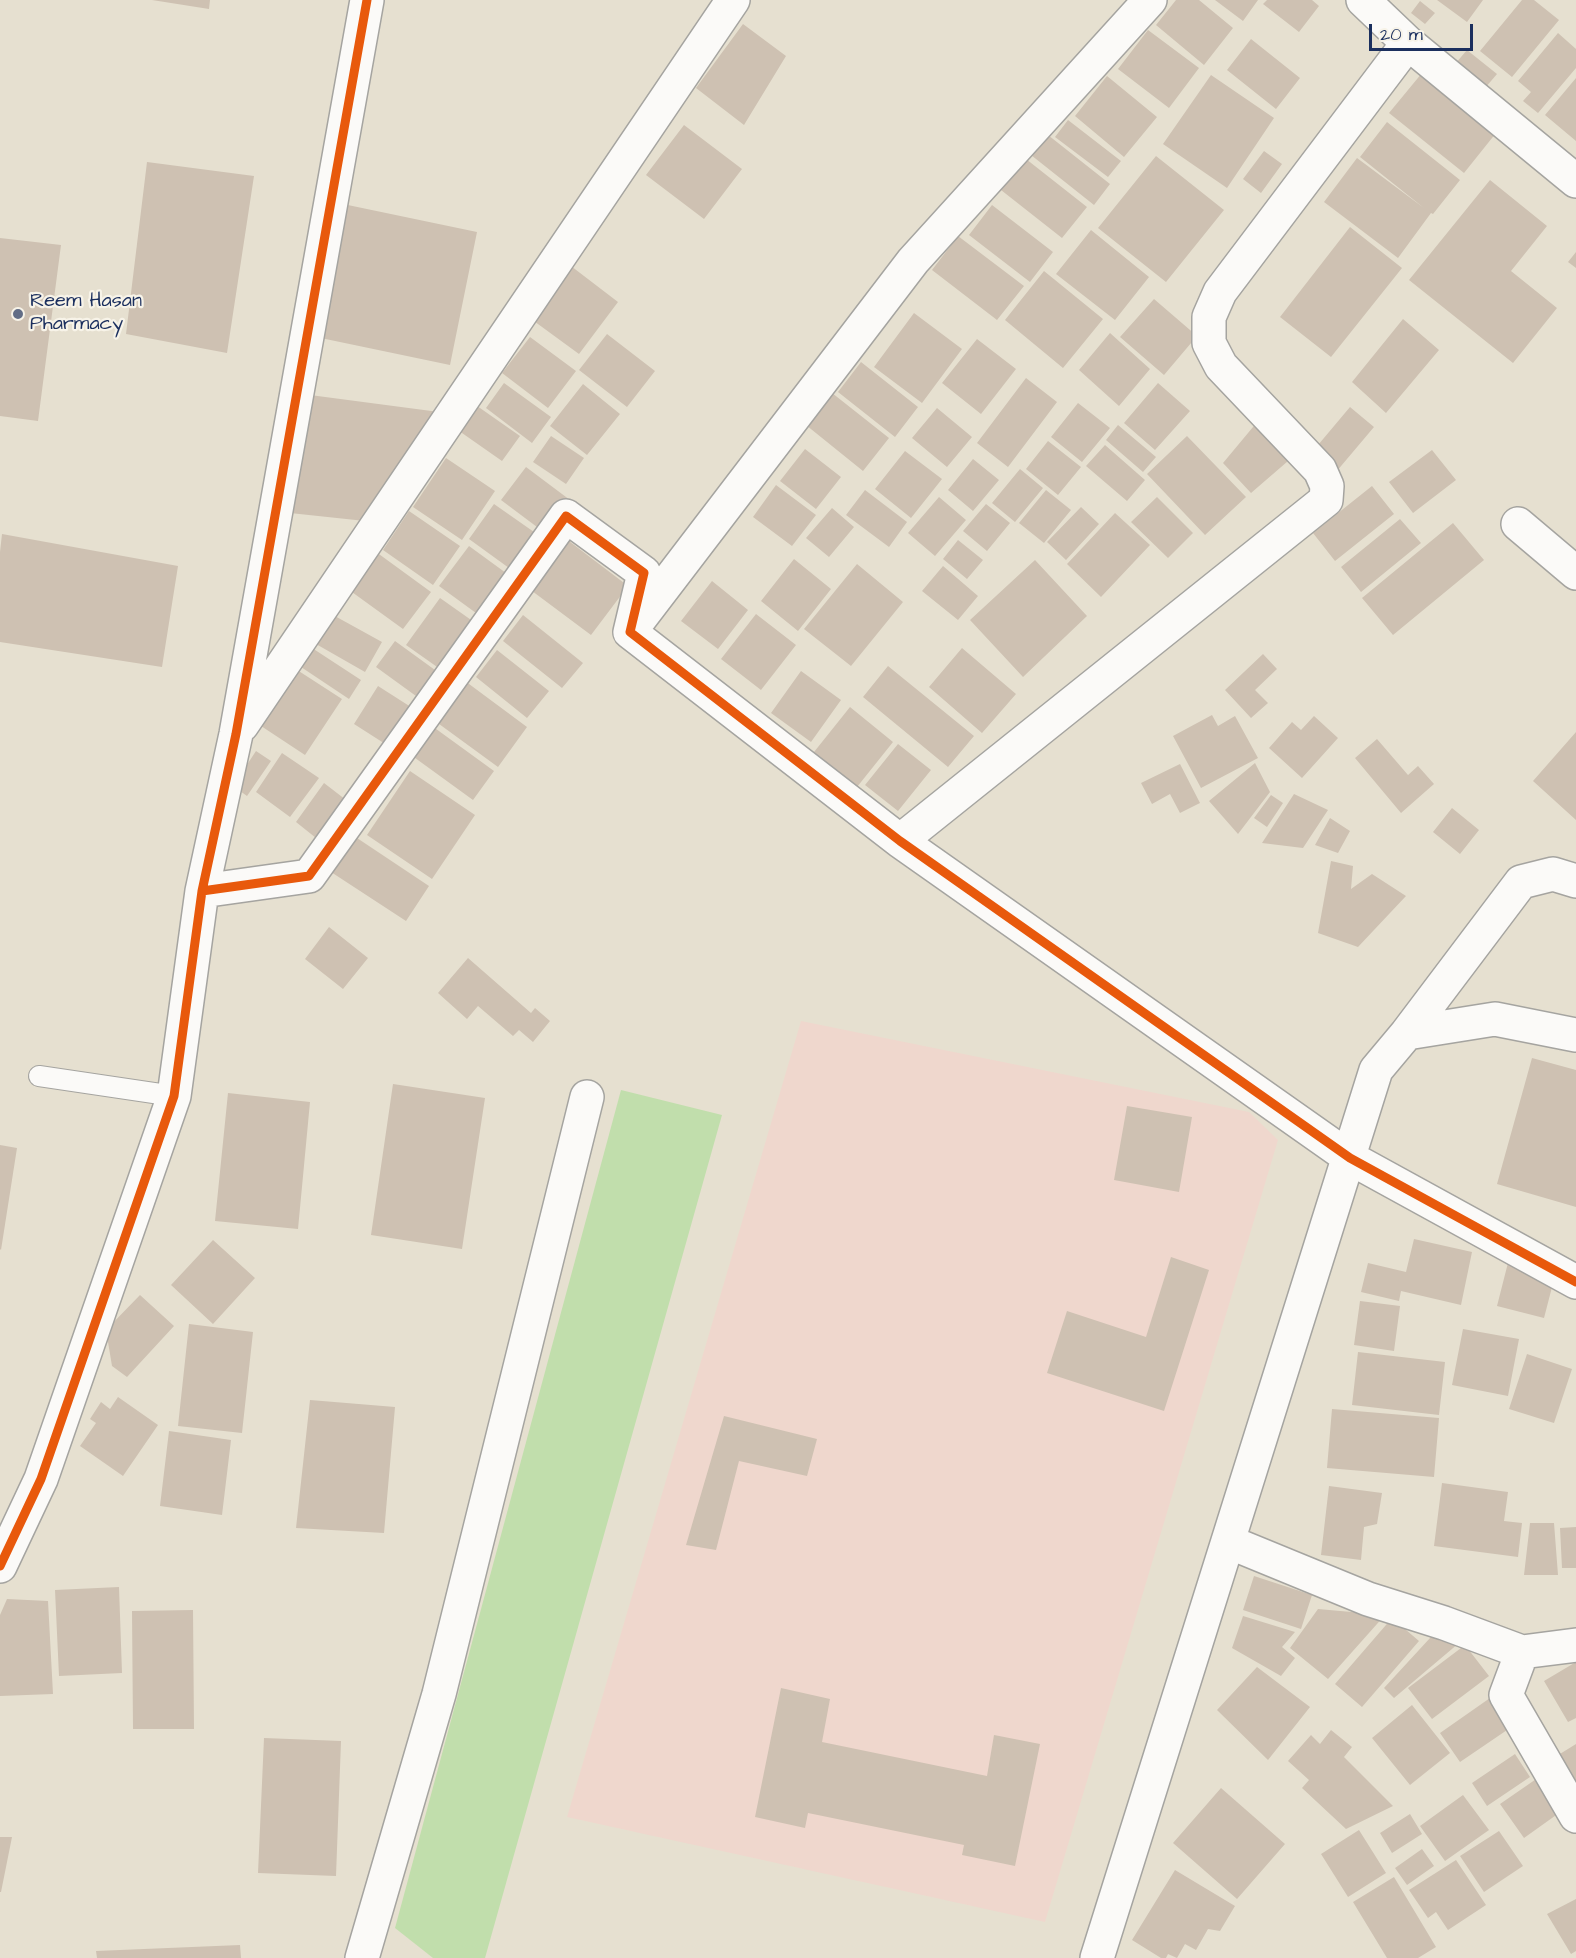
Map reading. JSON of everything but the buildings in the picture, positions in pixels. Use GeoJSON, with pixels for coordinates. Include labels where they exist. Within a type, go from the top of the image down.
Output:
{"type":"FeatureCollection","features":[{"type":"Feature","properties":{"kind":"street"},"geometry":{"type":"LineString","coordinates":[[0,1566],[41,1479],[174,1096],[202,891],[236,734],[367,0]]}},
{"type":"Feature","properties":{"kind":"street"},"geometry":{"type":"LineString","coordinates":[[236,734],[732,0]]}},
{"type":"Feature","properties":{"kind":"street"},"geometry":{"type":"LineString","coordinates":[[630,632],[913,261],[1150,0]]}},
{"type":"Feature","properties":{"kind":"street"},"geometry":{"type":"LineString","coordinates":[[1363,0],[1408,43],[1576,181]]}},
{"type":"Feature","properties":{"kind":"street"},"geometry":{"type":"LineString","coordinates":[[900,841],[1326,500],[1327,486],[1320,470],[1221,366],[1209,343],[1209,317],[1220,292],[1408,43]]}},
{"type":"Feature","properties":{"kind":"street"},"geometry":{"type":"LineString","coordinates":[[202,891],[309,876],[566,516],[644,573],[630,632]]}},
{"type":"Feature","properties":{"kind":"street"},"geometry":{"type":"LineString","coordinates":[[1518,524],[1576,573]]}},
{"type":"Feature","properties":{"kind":"street"},"geometry":{"type":"LineString","coordinates":[[630,632],[900,841],[1350,1158],[1576,1282]]}},
{"type":"Feature","properties":{"kind":"street"},"geometry":{"type":"LineString","coordinates":[[1097,1958],[1376,1070],[1407,1034],[1521,882],[1553,874],[1576,881]]}},
{"type":"Feature","properties":{"kind":"street"},"geometry":{"type":"LineString","coordinates":[[1407,1034],[1495,1019],[1576,1035]]}},
{"type":"Feature","properties":{"kind":"street"},"geometry":{"type":"LineString","coordinates":[[362,1958],[439,1694],[587,1097]]}},
{"type":"Feature","properties":{"kind":"street"},"geometry":{"type":"LineString","coordinates":[[1229,1542],[1368,1599],[1444,1623],[1522,1652],[1576,1645]]}},
{"type":"Feature","properties":{"kind":"street"},"geometry":{"type":"LineString","coordinates":[[1522,1652],[1506,1695],[1576,1816]]}},
{"type":"Feature","properties":{"kind":"lane"},"geometry":{"type":"LineString","coordinates":[[39,1076],[174,1096]]}},
{"type":"Feature","properties":{"kind":"shaded area"},"geometry":{"type":"Polygon","coordinates":[[[801,1021],[1249,1112],[1278,1140],[1045,1922],[567,1817],[801,1021]]]}},
{"type":"Feature","properties":{"kind":"green space"},"geometry":{"type":"Polygon","coordinates":[[[621,1090],[722,1115],[485,1958],[433,1958],[395,1928],[621,1090]]]}},
{"type":"Feature","properties":{"kind":"cycle path"},"geometry":{"type":"LineString","coordinates":[[0,1566],[41,1479],[174,1096],[202,891],[236,734],[367,0]]}},
{"type":"Feature","properties":{"kind":"cycle path"},"geometry":{"type":"LineString","coordinates":[[202,891],[309,876],[566,516],[644,573],[630,632],[900,841],[1350,1158],[1576,1282]]}},
{"type":"Feature","properties":{"kind":"place","name":"Reem Hasan Pharmacy"},"geometry":{"type":"Point","coordinates":[18,314]}}]}
